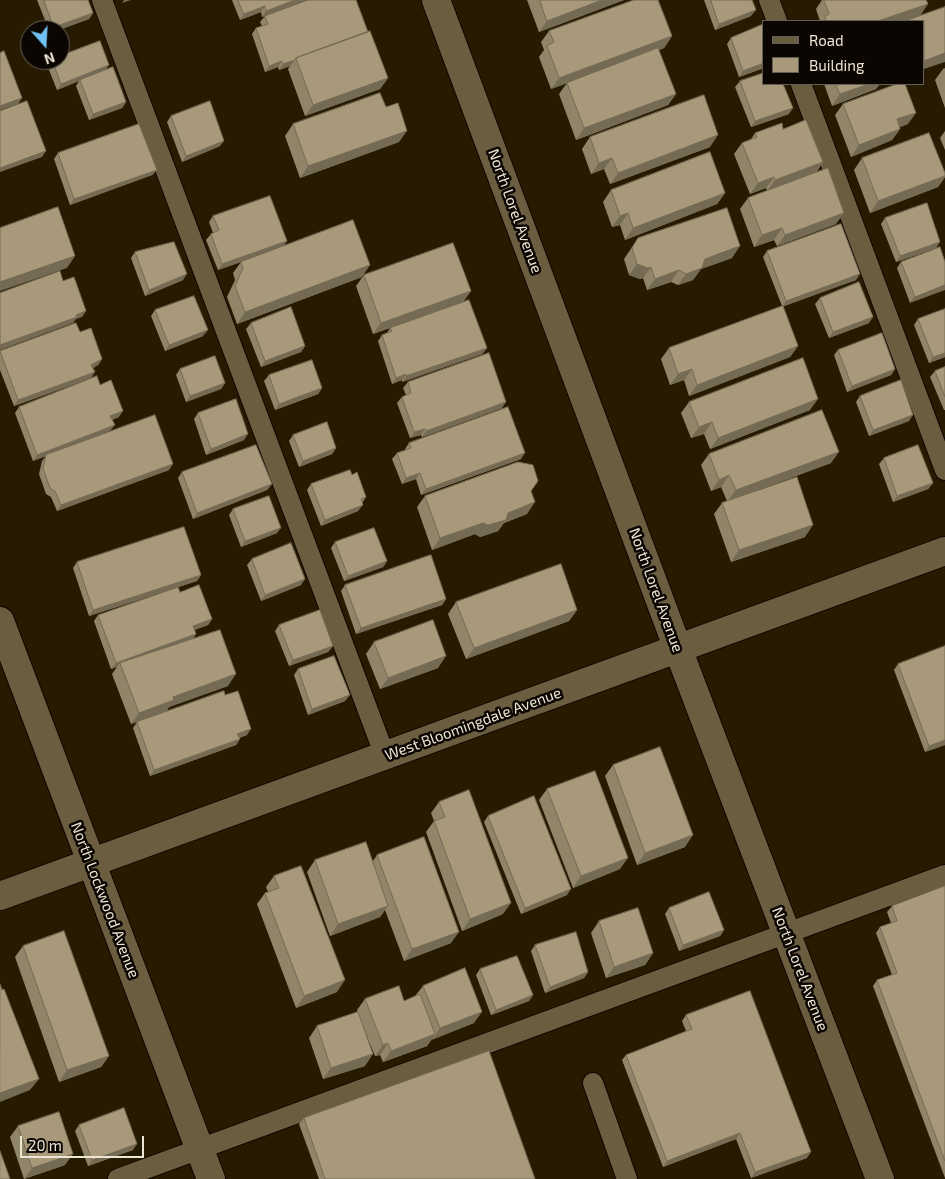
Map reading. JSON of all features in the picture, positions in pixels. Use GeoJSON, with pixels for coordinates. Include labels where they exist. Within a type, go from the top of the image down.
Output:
{"type":"FeatureCollection","features":[{"type":"Feature","properties":{"kind":"street","name":"North Lorel Avenue"},"geometry":{"type":"LineString","coordinates":[[436,0],[786,934],[875,1177]]}},
{"type":"Feature","properties":{"kind":"street","name":"West Bloomingdale Avenue"},"geometry":{"type":"LineString","coordinates":[[0,896],[945,551]]}},
{"type":"Feature","properties":{"kind":"street","name":"North Lockwood Avenue"},"geometry":{"type":"LineString","coordinates":[[0,621],[211,1179]]}},
{"type":"Feature","properties":{"kind":"lane"},"geometry":{"type":"LineString","coordinates":[[102,0],[385,756]]}},
{"type":"Feature","properties":{"kind":"lane"},"geometry":{"type":"LineString","coordinates":[[769,0],[777,20]]}},
{"type":"Feature","properties":{"kind":"lane"},"geometry":{"type":"LineString","coordinates":[[801,85],[945,470]]}},
{"type":"Feature","properties":{"kind":"lane"},"geometry":{"type":"LineString","coordinates":[[118,1179],[945,875]]}},
{"type":"Feature","properties":{"kind":"lane"},"geometry":{"type":"LineString","coordinates":[[593,1083],[627,1179]]}},
{"type":"Feature","properties":{"kind":"building"},"geometry":{"type":"Polygon","coordinates":[[[44,0],[88,0],[93,13],[70,21],[51,20],[44,0]]]}},
{"type":"Feature","properties":{"kind":"building"},"geometry":{"type":"Polygon","coordinates":[[[238,0],[295,0],[266,11],[265,6],[244,14],[238,0]]]}},
{"type":"Feature","properties":{"kind":"building"},"geometry":{"type":"Polygon","coordinates":[[[308,0],[356,0],[368,32],[296,58],[295,60],[283,64],[282,61],[269,66],[256,28],[268,24],[265,16],[308,0]]]}},
{"type":"Feature","properties":{"kind":"building"},"geometry":{"type":"Polygon","coordinates":[[[540,0],[602,0],[547,21],[540,0]]]}},
{"type":"Feature","properties":{"kind":"building"},"geometry":{"type":"Polygon","coordinates":[[[634,0],[658,0],[672,36],[559,78],[547,46],[554,42],[549,31],[634,0]]]}},
{"type":"Feature","properties":{"kind":"building"},"geometry":{"type":"Polygon","coordinates":[[[711,0],[752,0],[756,10],[719,24],[711,0]]]}},
{"type":"Feature","properties":{"kind":"building"},"geometry":{"type":"Polygon","coordinates":[[[824,0],[926,0],[928,4],[881,20],[826,20],[825,16],[829,14],[824,0]]]}},
{"type":"Feature","properties":{"kind":"building"},"geometry":{"type":"Polygon","coordinates":[[[945,7],[945,53],[925,61],[925,20],[908,20],[945,7]]]}},
{"type":"Feature","properties":{"kind":"building"},"geometry":{"type":"Polygon","coordinates":[[[762,25],[762,64],[743,71],[731,38],[762,25]]]}},
{"type":"Feature","properties":{"kind":"building"},"geometry":{"type":"Polygon","coordinates":[[[370,31],[388,78],[313,105],[296,58],[370,31]]]}},
{"type":"Feature","properties":{"kind":"building"},"geometry":{"type":"Polygon","coordinates":[[[100,41],[109,65],[61,84],[56,70],[70,70],[70,52],[100,41]]]}},
{"type":"Feature","properties":{"kind":"building"},"geometry":{"type":"Polygon","coordinates":[[[658,48],[676,94],[584,128],[567,83],[658,48]]]}},
{"type":"Feature","properties":{"kind":"building"},"geometry":{"type":"Polygon","coordinates":[[[4,51],[22,98],[0,106],[0,53],[4,51]]]}},
{"type":"Feature","properties":{"kind":"building"},"geometry":{"type":"Polygon","coordinates":[[[113,67],[126,102],[93,114],[80,80],[113,67]]]}},
{"type":"Feature","properties":{"kind":"building"},"geometry":{"type":"Polygon","coordinates":[[[762,74],[762,85],[783,85],[793,108],[755,121],[740,81],[762,74]]]}},
{"type":"Feature","properties":{"kind":"building"},"geometry":{"type":"Polygon","coordinates":[[[836,85],[866,85],[840,94],[836,85]]]}},
{"type":"Feature","properties":{"kind":"building"},"geometry":{"type":"Polygon","coordinates":[[[894,85],[905,85],[916,113],[897,119],[900,129],[859,145],[843,104],[894,85]]]}},
{"type":"Feature","properties":{"kind":"building"},"geometry":{"type":"Polygon","coordinates":[[[380,93],[386,107],[398,103],[407,131],[308,166],[293,124],[380,93]]]}},
{"type":"Feature","properties":{"kind":"building"},"geometry":{"type":"Polygon","coordinates":[[[704,95],[718,135],[618,173],[612,158],[599,163],[590,137],[704,95]]]}},
{"type":"Feature","properties":{"kind":"building"},"geometry":{"type":"Polygon","coordinates":[[[27,101],[46,151],[0,168],[0,111],[27,101]]]}},
{"type":"Feature","properties":{"kind":"building"},"geometry":{"type":"Polygon","coordinates":[[[210,101],[224,141],[186,156],[171,116],[210,101]]]}},
{"type":"Feature","properties":{"kind":"building"},"geometry":{"type":"Polygon","coordinates":[[[806,120],[823,162],[775,180],[774,177],[758,183],[742,143],[757,137],[755,133],[782,123],[783,129],[806,120]]]}},
{"type":"Feature","properties":{"kind":"building"},"geometry":{"type":"Polygon","coordinates":[[[139,124],[157,170],[74,199],[58,153],[139,124]]]}},
{"type":"Feature","properties":{"kind":"building"},"geometry":{"type":"Polygon","coordinates":[[[929,133],[945,176],[878,201],[862,158],[929,133]]]}},
{"type":"Feature","properties":{"kind":"building"},"geometry":{"type":"Polygon","coordinates":[[[710,152],[725,193],[633,228],[628,213],[620,216],[611,190],[710,152]]]}},
{"type":"Feature","properties":{"kind":"building"},"geometry":{"type":"Polygon","coordinates":[[[828,168],[844,213],[785,235],[782,228],[762,235],[748,198],[828,168]]]}},
{"type":"Feature","properties":{"kind":"building"},"geometry":{"type":"Polygon","coordinates":[[[270,196],[287,241],[222,264],[211,234],[219,230],[213,216],[270,196]]]}},
{"type":"Feature","properties":{"kind":"building"},"geometry":{"type":"Polygon","coordinates":[[[927,203],[940,242],[900,256],[885,218],[927,203]]]}},
{"type":"Feature","properties":{"kind":"building"},"geometry":{"type":"Polygon","coordinates":[[[58,207],[75,256],[0,282],[0,228],[58,207]]]}},
{"type":"Feature","properties":{"kind":"building"},"geometry":{"type":"Polygon","coordinates":[[[727,208],[740,246],[705,259],[702,268],[686,274],[679,270],[655,279],[651,267],[648,268],[637,264],[632,248],[638,238],[727,208]]]}},
{"type":"Feature","properties":{"kind":"building"},"geometry":{"type":"Polygon","coordinates":[[[353,220],[370,265],[245,312],[235,286],[243,268],[241,262],[353,220]]]}},
{"type":"Feature","properties":{"kind":"building"},"geometry":{"type":"Polygon","coordinates":[[[841,224],[860,274],[786,301],[767,251],[841,224]]]}},
{"type":"Feature","properties":{"kind":"building"},"geometry":{"type":"Polygon","coordinates":[[[174,242],[187,274],[149,290],[135,252],[174,242]]]}},
{"type":"Feature","properties":{"kind":"building"},"geometry":{"type":"Polygon","coordinates":[[[453,243],[471,291],[381,323],[364,275],[453,243]]]}},
{"type":"Feature","properties":{"kind":"building"},"geometry":{"type":"Polygon","coordinates":[[[940,247],[945,262],[945,285],[915,297],[901,262],[940,247]]]}},
{"type":"Feature","properties":{"kind":"building"},"geometry":{"type":"Polygon","coordinates":[[[60,271],[63,281],[74,277],[86,311],[76,315],[77,317],[0,345],[0,293],[60,271]]]}},
{"type":"Feature","properties":{"kind":"building"},"geometry":{"type":"Polygon","coordinates":[[[859,282],[873,317],[833,332],[820,298],[859,282]]]}},
{"type":"Feature","properties":{"kind":"building"},"geometry":{"type":"Polygon","coordinates":[[[194,296],[208,330],[169,345],[155,310],[194,296]]]}},
{"type":"Feature","properties":{"kind":"building"},"geometry":{"type":"Polygon","coordinates":[[[469,300],[487,348],[396,378],[382,335],[392,331],[390,328],[469,300]]]}},
{"type":"Feature","properties":{"kind":"building"},"geometry":{"type":"Polygon","coordinates":[[[783,306],[798,346],[697,385],[692,369],[678,374],[669,348],[783,306]]]}},
{"type":"Feature","properties":{"kind":"building"},"geometry":{"type":"Polygon","coordinates":[[[291,307],[305,346],[265,361],[251,323],[291,307]]]}},
{"type":"Feature","properties":{"kind":"building"},"geometry":{"type":"Polygon","coordinates":[[[945,309],[945,353],[933,357],[918,319],[945,309]]]}},
{"type":"Feature","properties":{"kind":"building"},"geometry":{"type":"Polygon","coordinates":[[[76,323],[80,332],[91,328],[102,359],[91,365],[95,372],[18,400],[0,351],[76,323]]]}},
{"type":"Feature","properties":{"kind":"building"},"geometry":{"type":"Polygon","coordinates":[[[882,333],[895,369],[852,386],[838,350],[882,333]]]}},
{"type":"Feature","properties":{"kind":"building"},"geometry":{"type":"Polygon","coordinates":[[[489,353],[506,402],[426,431],[425,429],[414,432],[402,397],[411,393],[408,382],[489,353]]]}},
{"type":"Feature","properties":{"kind":"building"},"geometry":{"type":"Polygon","coordinates":[[[215,356],[225,383],[190,396],[180,369],[215,356]]]}},
{"type":"Feature","properties":{"kind":"building"},"geometry":{"type":"Polygon","coordinates":[[[803,358],[818,399],[718,438],[712,422],[699,427],[689,402],[803,358]]]}},
{"type":"Feature","properties":{"kind":"building"},"geometry":{"type":"Polygon","coordinates":[[[312,360],[322,388],[279,404],[269,375],[312,360]]]}},
{"type":"Feature","properties":{"kind":"building"},"geometry":{"type":"Polygon","coordinates":[[[945,367],[945,397],[935,371],[945,367]]]}},
{"type":"Feature","properties":{"kind":"building"},"geometry":{"type":"Polygon","coordinates":[[[97,376],[100,385],[111,380],[123,411],[110,416],[115,425],[37,455],[19,407],[97,376]]]}},
{"type":"Feature","properties":{"kind":"building"},"geometry":{"type":"Polygon","coordinates":[[[901,380],[913,415],[873,430],[860,396],[901,380]]]}},
{"type":"Feature","properties":{"kind":"building"},"geometry":{"type":"Polygon","coordinates":[[[236,399],[248,434],[211,449],[198,413],[236,399]]]}},
{"type":"Feature","properties":{"kind":"building"},"geometry":{"type":"Polygon","coordinates":[[[508,407],[525,453],[426,489],[420,473],[406,478],[397,453],[411,448],[409,443],[508,407]]]}},
{"type":"Feature","properties":{"kind":"building"},"geometry":{"type":"Polygon","coordinates":[[[822,410],[839,452],[736,490],[729,475],[719,480],[709,454],[822,410]]]}},
{"type":"Feature","properties":{"kind":"building"},"geometry":{"type":"Polygon","coordinates":[[[155,415],[173,464],[61,505],[55,491],[50,488],[43,468],[46,455],[155,415]]]}},
{"type":"Feature","properties":{"kind":"building"},"geometry":{"type":"Polygon","coordinates":[[[327,422],[336,448],[303,461],[293,435],[327,422]]]}},
{"type":"Feature","properties":{"kind":"building"},"geometry":{"type":"Polygon","coordinates":[[[256,445],[272,484],[197,513],[182,472],[256,445]]]}},
{"type":"Feature","properties":{"kind":"building"},"geometry":{"type":"Polygon","coordinates":[[[918,445],[933,483],[897,496],[884,458],[918,445]]]}},
{"type":"Feature","properties":{"kind":"building"},"geometry":{"type":"Polygon","coordinates":[[[518,462],[533,465],[538,481],[531,491],[535,502],[508,513],[506,520],[488,525],[483,523],[440,538],[425,496],[518,462]]]}},
{"type":"Feature","properties":{"kind":"building"},"geometry":{"type":"Polygon","coordinates":[[[350,470],[352,475],[357,472],[366,497],[361,499],[363,505],[325,520],[311,484],[350,470]]]}},
{"type":"Feature","properties":{"kind":"building"},"geometry":{"type":"Polygon","coordinates":[[[797,477],[813,525],[739,550],[722,503],[797,477]]]}},
{"type":"Feature","properties":{"kind":"building"},"geometry":{"type":"Polygon","coordinates":[[[269,496],[281,528],[245,541],[233,509],[269,496]]]}},
{"type":"Feature","properties":{"kind":"building"},"geometry":{"type":"Polygon","coordinates":[[[184,527],[201,575],[93,610],[77,562],[184,527]]]}},
{"type":"Feature","properties":{"kind":"building"},"geometry":{"type":"Polygon","coordinates":[[[374,528],[387,561],[348,576],[335,542],[374,528]]]}},
{"type":"Feature","properties":{"kind":"building"},"geometry":{"type":"Polygon","coordinates":[[[291,543],[305,579],[265,595],[252,559],[291,543]]]}},
{"type":"Feature","properties":{"kind":"building"},"geometry":{"type":"Polygon","coordinates":[[[431,555],[446,599],[361,628],[345,585],[431,555]]]}},
{"type":"Feature","properties":{"kind":"building"},"geometry":{"type":"Polygon","coordinates":[[[561,564],[577,610],[474,648],[456,602],[561,564]]]}},
{"type":"Feature","properties":{"kind":"building"},"geometry":{"type":"Polygon","coordinates":[[[199,585],[212,619],[193,626],[196,634],[116,663],[98,615],[178,587],[180,592],[199,585]]]}},
{"type":"Feature","properties":{"kind":"building"},"geometry":{"type":"Polygon","coordinates":[[[320,610],[333,646],[293,660],[279,625],[320,610]]]}},
{"type":"Feature","properties":{"kind":"building"},"geometry":{"type":"Polygon","coordinates":[[[433,620],[446,656],[388,678],[374,642],[433,620]]]}},
{"type":"Feature","properties":{"kind":"building"},"geometry":{"type":"Polygon","coordinates":[[[220,630],[236,674],[173,697],[174,700],[139,713],[120,663],[220,630]]]}},
{"type":"Feature","properties":{"kind":"building"},"geometry":{"type":"Polygon","coordinates":[[[945,646],[945,740],[929,746],[898,664],[945,646]]]}},
{"type":"Feature","properties":{"kind":"building"},"geometry":{"type":"Polygon","coordinates":[[[334,656],[350,695],[312,709],[298,669],[334,656]]]}},
{"type":"Feature","properties":{"kind":"building"},"geometry":{"type":"Polygon","coordinates":[[[224,691],[225,695],[238,691],[251,729],[237,734],[240,739],[154,770],[137,722],[224,691]]]}},
{"type":"Feature","properties":{"kind":"building"},"geometry":{"type":"Polygon","coordinates":[[[660,747],[693,835],[645,853],[613,765],[660,747]]]}},
{"type":"Feature","properties":{"kind":"building"},"geometry":{"type":"Polygon","coordinates":[[[595,771],[628,858],[581,876],[547,789],[595,771]]]}},
{"type":"Feature","properties":{"kind":"building"},"geometry":{"type":"Polygon","coordinates":[[[469,790],[511,903],[470,919],[434,821],[445,817],[439,802],[469,790]]]}},
{"type":"Feature","properties":{"kind":"building"},"geometry":{"type":"Polygon","coordinates":[[[534,796],[571,889],[525,908],[488,816],[534,796]]]}},
{"type":"Feature","properties":{"kind":"building"},"geometry":{"type":"Polygon","coordinates":[[[424,837],[459,932],[412,949],[377,855],[424,837]]]}},
{"type":"Feature","properties":{"kind":"building"},"geometry":{"type":"Polygon","coordinates":[[[366,842],[388,906],[338,924],[315,860],[366,842]]]}},
{"type":"Feature","properties":{"kind":"building"},"geometry":{"type":"Polygon","coordinates":[[[301,866],[345,980],[304,996],[265,893],[279,888],[274,876],[301,866]]]}},
{"type":"Feature","properties":{"kind":"building"},"geometry":{"type":"Polygon","coordinates":[[[945,886],[945,1161],[877,980],[897,973],[880,927],[897,921],[892,906],[945,886]]]}},
{"type":"Feature","properties":{"kind":"building"},"geometry":{"type":"Polygon","coordinates":[[[709,892],[724,930],[683,945],[669,908],[709,892]]]}},
{"type":"Feature","properties":{"kind":"building"},"geometry":{"type":"Polygon","coordinates":[[[638,908],[653,953],[614,967],[599,921],[638,908]]]}},
{"type":"Feature","properties":{"kind":"building"},"geometry":{"type":"Polygon","coordinates":[[[64,931],[109,1056],[67,1070],[23,946],[64,931]]]}},
{"type":"Feature","properties":{"kind":"building"},"geometry":{"type":"Polygon","coordinates":[[[576,932],[588,972],[550,987],[535,945],[576,932]]]}},
{"type":"Feature","properties":{"kind":"building"},"geometry":{"type":"Polygon","coordinates":[[[517,956],[533,995],[496,1010],[480,969],[517,956]]]}},
{"type":"Feature","properties":{"kind":"building"},"geometry":{"type":"Polygon","coordinates":[[[465,968],[482,1012],[440,1028],[423,986],[465,968]]]}},
{"type":"Feature","properties":{"kind":"building"},"geometry":{"type":"Polygon","coordinates":[[[0,984],[2,990],[4,989],[39,1079],[0,1093],[0,984]]]}},
{"type":"Feature","properties":{"kind":"building"},"geometry":{"type":"Polygon","coordinates":[[[399,986],[404,1001],[420,994],[435,1034],[391,1051],[388,1043],[383,1045],[365,999],[399,986]]]}},
{"type":"Feature","properties":{"kind":"building"},"geometry":{"type":"Polygon","coordinates":[[[750,991],[811,1152],[755,1172],[740,1133],[667,1161],[626,1055],[692,1029],[686,1015],[750,991]]]}},
{"type":"Feature","properties":{"kind":"building"},"geometry":{"type":"Polygon","coordinates":[[[358,1012],[373,1054],[331,1068],[317,1026],[358,1012]]]}},
{"type":"Feature","properties":{"kind":"building"},"geometry":{"type":"Polygon","coordinates":[[[489,1051],[535,1179],[325,1179],[304,1118],[489,1051]]]}},
{"type":"Feature","properties":{"kind":"building"},"geometry":{"type":"Polygon","coordinates":[[[124,1108],[137,1144],[92,1160],[79,1125],[124,1108]]]}},
{"type":"Feature","properties":{"kind":"building"},"geometry":{"type":"Polygon","coordinates":[[[59,1112],[73,1154],[32,1168],[18,1126],[59,1112]]]}},
{"type":"Feature","properties":{"kind":"building"},"geometry":{"type":"Polygon","coordinates":[[[0,1151],[10,1179],[0,1179],[0,1151]]]}}]}
